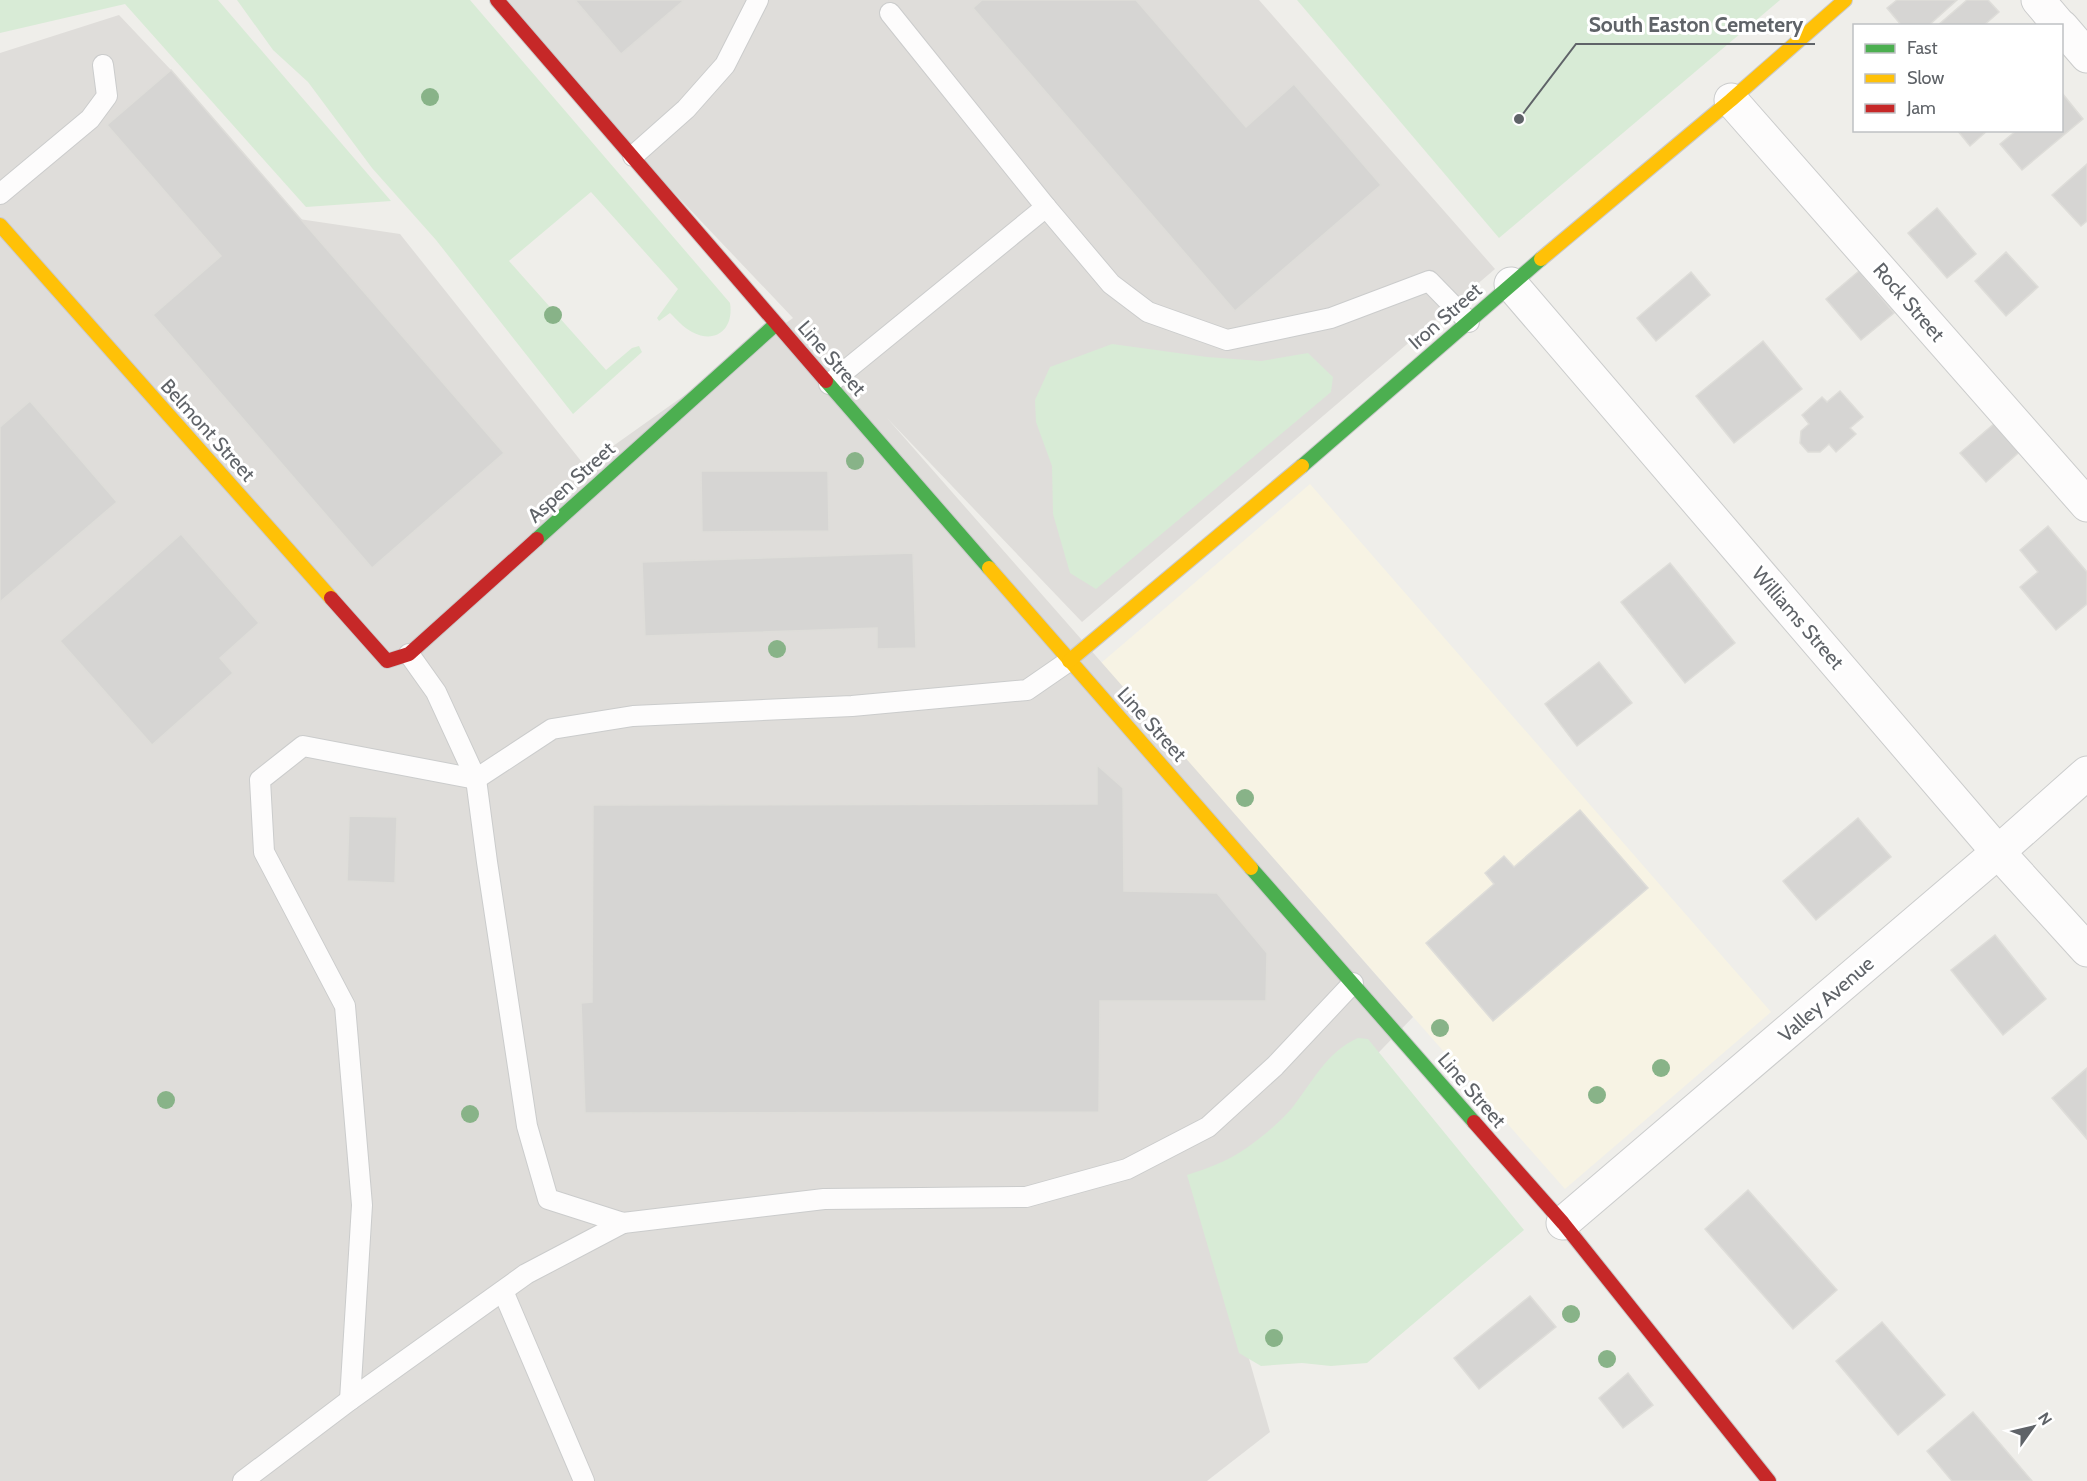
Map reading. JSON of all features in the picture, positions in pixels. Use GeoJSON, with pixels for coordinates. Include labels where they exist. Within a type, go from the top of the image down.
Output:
{"type":"FeatureCollection","features":[{"type":"Feature","properties":{"kind":"street","name":"Line Street"},"geometry":{"type":"LineString","coordinates":[[497,0],[1069,661],[1563,1223],[1769,1481]]}},
{"type":"Feature","properties":{"kind":"street","name":"Iron Street"},"geometry":{"type":"LineString","coordinates":[[1069,661],[1286,480],[1511,284],[1731,100],[1845,0]]}},
{"type":"Feature","properties":{"kind":"street"},"geometry":{"type":"LineString","coordinates":[[2038,0],[2059,24]]}},
{"type":"Feature","properties":{"kind":"street"},"geometry":{"type":"LineString","coordinates":[[2063,28],[2087,56]]}},
{"type":"Feature","properties":{"kind":"street","name":"Rock Street"},"geometry":{"type":"LineString","coordinates":[[1731,100],[2087,505]]}},
{"type":"Feature","properties":{"kind":"street","name":"Belmont Street"},"geometry":{"type":"LineString","coordinates":[[0,225],[387,661]]}},
{"type":"Feature","properties":{"kind":"street","name":"Williams Street"},"geometry":{"type":"LineString","coordinates":[[1511,284],[1998,852],[2087,950]]}},
{"type":"Feature","properties":{"kind":"street","name":"Aspen Street"},"geometry":{"type":"LineString","coordinates":[[387,661],[409,654],[776,324]]}},
{"type":"Feature","properties":{"kind":"street","name":"Valley Avenue"},"geometry":{"type":"LineString","coordinates":[[1563,1223],[1998,852],[2087,773]]}},
{"type":"Feature","properties":{"kind":"lane"},"geometry":{"type":"LineString","coordinates":[[633,156],[686,109],[725,65],[758,0]]}},
{"type":"Feature","properties":{"kind":"lane"},"geometry":{"type":"LineString","coordinates":[[890,13],[1111,284],[1148,312],[1227,340],[1331,318],[1429,281],[1468,321]]}},
{"type":"Feature","properties":{"kind":"lane"},"geometry":{"type":"LineString","coordinates":[[0,194],[90,119],[107,96],[103,64]]}},
{"type":"Feature","properties":{"kind":"lane"},"geometry":{"type":"LineString","coordinates":[[829,384],[1046,207]]}},
{"type":"Feature","properties":{"kind":"lane"},"geometry":{"type":"LineString","coordinates":[[409,654],[436,692],[476,779],[527,1126],[548,1199],[623,1222]]}},
{"type":"Feature","properties":{"kind":"lane"},"geometry":{"type":"LineString","coordinates":[[350,1400],[362,1205],[345,1006],[264,852],[260,780],[303,746],[476,779],[552,729],[633,716],[852,706],[1027,690],[1069,661]]}},
{"type":"Feature","properties":{"kind":"lane"},"geometry":{"type":"LineString","coordinates":[[243,1481],[350,1400],[526,1274],[623,1222],[824,1199],[1026,1197],[1127,1169],[1208,1126],[1275,1066],[1353,983]]}},
{"type":"Feature","properties":{"kind":"lane"},"geometry":{"type":"LineString","coordinates":[[502,1291],[584,1481]]}},
{"type":"Feature","properties":{"kind":"shaded area"},"geometry":{"type":"Polygon","coordinates":[[[491,0],[1259,0],[1495,269],[1082,622],[887,418],[1413,1017],[1264,1171],[1202,1195],[1270,1432],[1207,1481],[0,1481],[0,53],[119,15],[171,70],[299,219],[400,234],[585,466],[793,318],[491,0]]]}},
{"type":"Feature","properties":{"kind":"shaded area"},"geometry":{"type":"Polygon","coordinates":[[[1310,484],[1771,1012],[1565,1189],[1101,663],[1310,484]]]}},
{"type":"Feature","properties":{"kind":"green space"},"geometry":{"type":"Polygon","coordinates":[[[0,0],[218,0],[391,201],[306,207],[125,4],[0,33],[0,0]]]}},
{"type":"Feature","properties":{"kind":"green space"},"geometry":{"type":"Polygon","coordinates":[[[237,0],[470,0],[730,303],[731,312],[726,327],[716,335],[701,336],[683,326],[670,313],[659,321],[657,318],[678,289],[591,192],[509,261],[606,370],[632,348],[639,346],[642,352],[573,414],[436,240],[372,168],[308,82],[273,50],[237,0]]]}},
{"type":"Feature","properties":{"kind":"green space"},"geometry":{"type":"Polygon","coordinates":[[[1297,0],[1780,0],[1499,238],[1297,0]]]}},
{"type":"Feature","properties":{"kind":"green space"},"geometry":{"type":"Polygon","coordinates":[[[1112,344],[1207,357],[1261,361],[1308,353],[1333,377],[1331,392],[1096,589],[1070,573],[1053,514],[1052,466],[1036,422],[1035,400],[1050,367],[1112,344]]]}},
{"type":"Feature","properties":{"kind":"green space"},"geometry":{"type":"Polygon","coordinates":[[[1358,1038],[1368,1039],[1524,1230],[1367,1363],[1331,1366],[1302,1363],[1261,1366],[1239,1353],[1187,1175],[1231,1158],[1260,1138],[1292,1108],[1329,1059],[1358,1038]]]}},
{"type":"Feature","properties":{"kind":"building"},"geometry":{"type":"Polygon","coordinates":[[[575,0],[682,0],[683,1],[621,54],[575,0]]]}},
{"type":"Feature","properties":{"kind":"building"},"geometry":{"type":"Polygon","coordinates":[[[982,0],[1136,0],[1246,127],[1294,84],[1381,185],[1235,311],[973,8],[982,0]]]}},
{"type":"Feature","properties":{"kind":"building"},"geometry":{"type":"Polygon","coordinates":[[[1897,0],[1957,0],[1930,24],[1900,24],[1887,8],[1897,0]]]}},
{"type":"Feature","properties":{"kind":"building"},"geometry":{"type":"Polygon","coordinates":[[[1967,0],[1988,0],[1999,12],[1985,24],[1939,24],[1967,0]]]}},
{"type":"Feature","properties":{"kind":"building"},"geometry":{"type":"Polygon","coordinates":[[[171,70],[504,453],[372,568],[153,315],[221,256],[107,125],[171,70]]]}},
{"type":"Feature","properties":{"kind":"building"},"geometry":{"type":"Polygon","coordinates":[[[2063,94],[2083,119],[2022,170],[2000,144],[2015,132],[2063,132],[2063,94]]]}},
{"type":"Feature","properties":{"kind":"building"},"geometry":{"type":"Polygon","coordinates":[[[1959,132],[1986,132],[1970,146],[1959,132]]]}},
{"type":"Feature","properties":{"kind":"building"},"geometry":{"type":"Polygon","coordinates":[[[2087,164],[2087,221],[2081,226],[2052,195],[2087,164]]]}},
{"type":"Feature","properties":{"kind":"building"},"geometry":{"type":"Polygon","coordinates":[[[1937,208],[1976,254],[1947,278],[1908,233],[1937,208]]]}},
{"type":"Feature","properties":{"kind":"building"},"geometry":{"type":"Polygon","coordinates":[[[2006,252],[2038,287],[2006,316],[1975,281],[2006,252]]]}},
{"type":"Feature","properties":{"kind":"building"},"geometry":{"type":"Polygon","coordinates":[[[1859,271],[1894,313],[1861,340],[1826,299],[1859,271]]]}},
{"type":"Feature","properties":{"kind":"building"},"geometry":{"type":"Polygon","coordinates":[[[1691,272],[1710,295],[1656,341],[1637,318],[1691,272]]]}},
{"type":"Feature","properties":{"kind":"building"},"geometry":{"type":"Polygon","coordinates":[[[1763,341],[1802,389],[1734,443],[1696,396],[1763,341]]]}},
{"type":"Feature","properties":{"kind":"building"},"geometry":{"type":"Polygon","coordinates":[[[1840,391],[1863,417],[1850,428],[1856,434],[1836,452],[1829,444],[1820,452],[1808,452],[1800,443],[1801,431],[1809,424],[1802,415],[1822,397],[1827,402],[1840,391]]]}},
{"type":"Feature","properties":{"kind":"building"},"geometry":{"type":"Polygon","coordinates":[[[30,401],[117,502],[0,602],[0,427],[30,401]]]}},
{"type":"Feature","properties":{"kind":"building"},"geometry":{"type":"Polygon","coordinates":[[[2002,417],[2026,446],[1986,482],[1960,453],[2002,417]]]}},
{"type":"Feature","properties":{"kind":"building"},"geometry":{"type":"Polygon","coordinates":[[[701,471],[828,471],[829,531],[702,532],[701,471]]]}},
{"type":"Feature","properties":{"kind":"building"},"geometry":{"type":"Polygon","coordinates":[[[2048,526],[2087,572],[2087,604],[2056,630],[2020,587],[2038,572],[2020,550],[2048,526]]]}},
{"type":"Feature","properties":{"kind":"building"},"geometry":{"type":"Polygon","coordinates":[[[181,534],[259,623],[220,658],[233,673],[152,745],[60,641],[181,534]]]}},
{"type":"Feature","properties":{"kind":"building"},"geometry":{"type":"Polygon","coordinates":[[[913,553],[916,648],[877,649],[877,628],[645,636],[642,562],[913,553]]]}},
{"type":"Feature","properties":{"kind":"building"},"geometry":{"type":"Polygon","coordinates":[[[1670,563],[1735,643],[1685,683],[1621,602],[1670,563]]]}},
{"type":"Feature","properties":{"kind":"building"},"geometry":{"type":"Polygon","coordinates":[[[1599,662],[1632,703],[1577,746],[1545,704],[1599,662]]]}},
{"type":"Feature","properties":{"kind":"building"},"geometry":{"type":"Polygon","coordinates":[[[1097,765],[1123,788],[1124,891],[1217,893],[1267,953],[1266,1001],[1100,1001],[1099,1112],[585,1113],[581,1003],[592,1002],[593,805],[1097,804],[1097,765]]]}},
{"type":"Feature","properties":{"kind":"building"},"geometry":{"type":"Polygon","coordinates":[[[1580,810],[1648,888],[1493,1021],[1426,943],[1494,884],[1485,873],[1504,856],[1514,867],[1580,810]]]}},
{"type":"Feature","properties":{"kind":"building"},"geometry":{"type":"Polygon","coordinates":[[[349,816],[397,817],[395,883],[347,881],[349,816]]]}},
{"type":"Feature","properties":{"kind":"building"},"geometry":{"type":"Polygon","coordinates":[[[1858,818],[1891,857],[1816,920],[1783,881],[1858,818]]]}},
{"type":"Feature","properties":{"kind":"building"},"geometry":{"type":"Polygon","coordinates":[[[1995,935],[2046,999],[2003,1035],[1951,970],[1995,935]]]}},
{"type":"Feature","properties":{"kind":"building"},"geometry":{"type":"Polygon","coordinates":[[[2087,1068],[2087,1139],[2052,1098],[2087,1068]]]}},
{"type":"Feature","properties":{"kind":"building"},"geometry":{"type":"Polygon","coordinates":[[[1748,1190],[1837,1290],[1793,1329],[1705,1229],[1748,1190]]]}},
{"type":"Feature","properties":{"kind":"building"},"geometry":{"type":"Polygon","coordinates":[[[1530,1296],[1556,1327],[1479,1389],[1454,1358],[1530,1296]]]}},
{"type":"Feature","properties":{"kind":"building"},"geometry":{"type":"Polygon","coordinates":[[[1882,1322],[1945,1395],[1898,1435],[1836,1361],[1882,1322]]]}},
{"type":"Feature","properties":{"kind":"building"},"geometry":{"type":"Polygon","coordinates":[[[1628,1373],[1653,1405],[1623,1428],[1599,1398],[1628,1373]]]}},
{"type":"Feature","properties":{"kind":"building"},"geometry":{"type":"Polygon","coordinates":[[[1973,1412],[2032,1481],[1952,1481],[1927,1451],[1973,1412]]]}},
{"type":"Feature","properties":{"kind":"traffic: fast"},"geometry":{"type":"LineString","coordinates":[[1302,466],[1541,259]]}},
{"type":"Feature","properties":{"kind":"traffic: fast"},"geometry":{"type":"LineString","coordinates":[[537,539],[776,324]]}},
{"type":"Feature","properties":{"kind":"traffic: fast"},"geometry":{"type":"LineString","coordinates":[[826,381],[989,568]]}},
{"type":"Feature","properties":{"kind":"traffic: fast"},"geometry":{"type":"LineString","coordinates":[[1251,868],[1474,1122]]}},
{"type":"Feature","properties":{"kind":"traffic: slow"},"geometry":{"type":"LineString","coordinates":[[1541,259],[1731,100],[1845,0]]}},
{"type":"Feature","properties":{"kind":"traffic: slow"},"geometry":{"type":"LineString","coordinates":[[0,225],[331,598]]}},
{"type":"Feature","properties":{"kind":"traffic: slow"},"geometry":{"type":"LineString","coordinates":[[1069,661],[1302,466]]}},
{"type":"Feature","properties":{"kind":"traffic: slow"},"geometry":{"type":"LineString","coordinates":[[989,568],[1251,868]]}},
{"type":"Feature","properties":{"kind":"traffic: jam"},"geometry":{"type":"LineString","coordinates":[[497,0],[826,381]]}},
{"type":"Feature","properties":{"kind":"traffic: jam"},"geometry":{"type":"LineString","coordinates":[[331,598],[387,661],[409,654],[537,539]]}},
{"type":"Feature","properties":{"kind":"traffic: jam"},"geometry":{"type":"LineString","coordinates":[[1474,1122],[1563,1223],[1769,1481]]}},
{"type":"Feature","properties":{"kind":"place","name":"South Easton Cemetery"},"geometry":{"type":"Point","coordinates":[1519,119]}}]}
